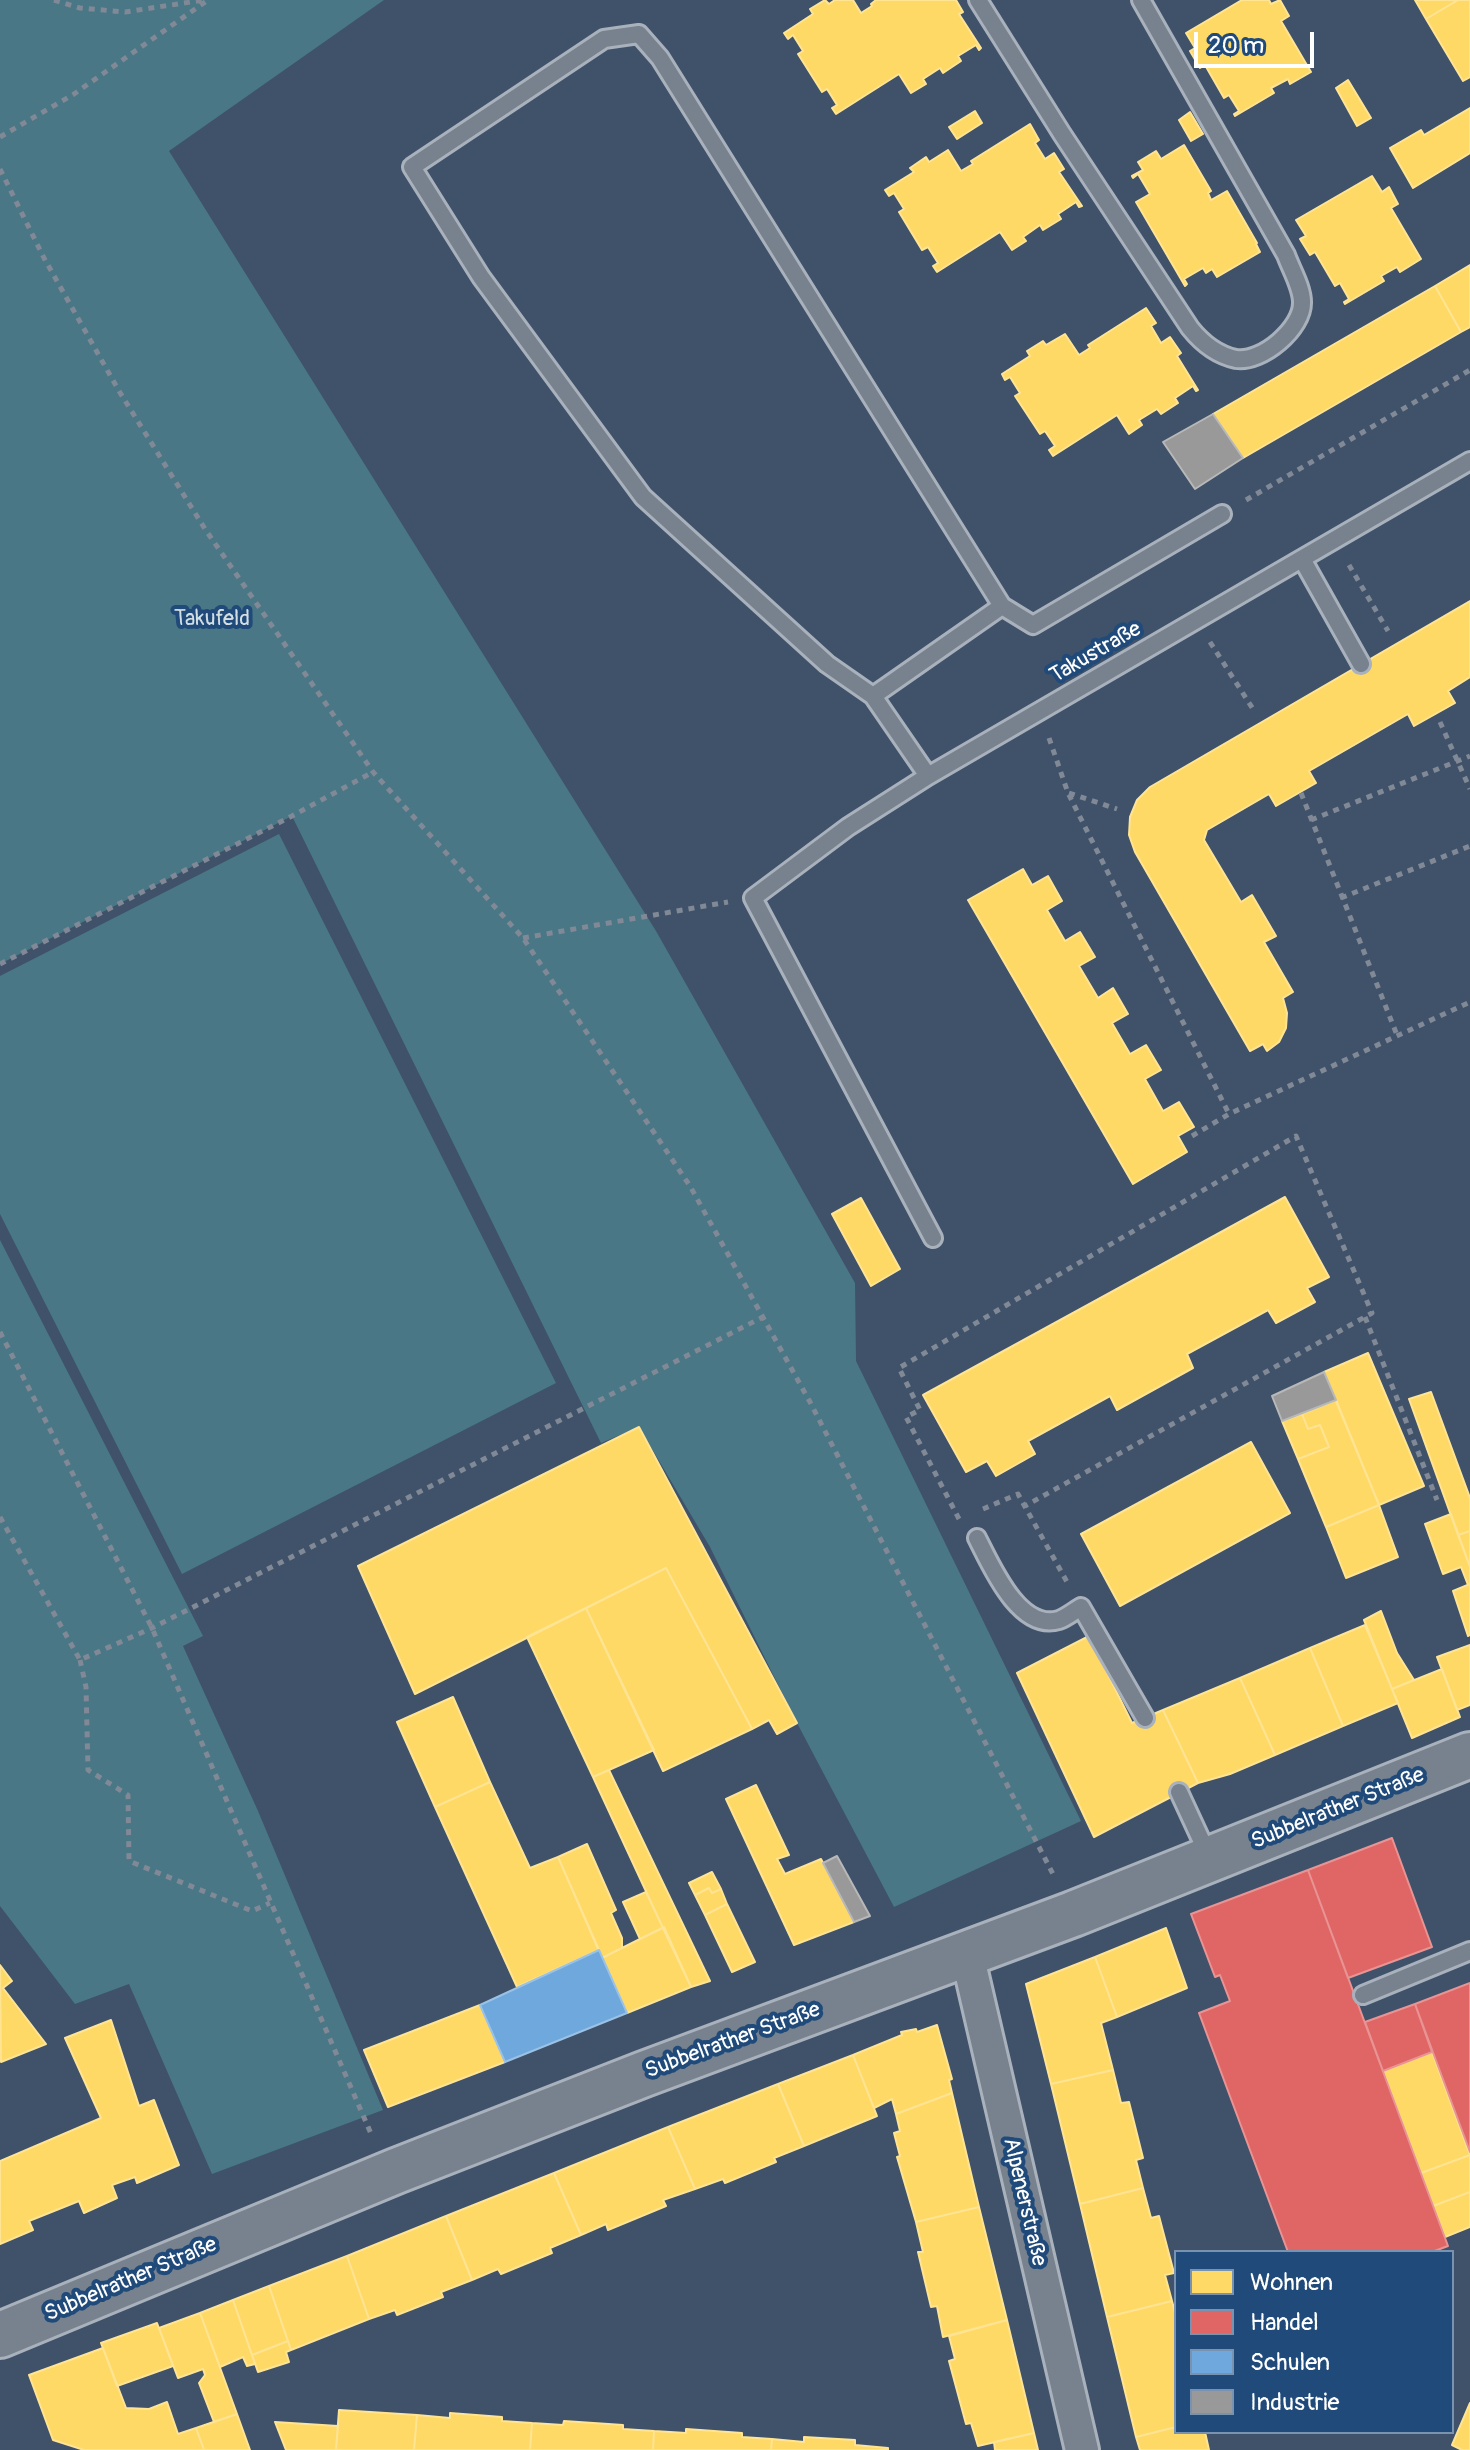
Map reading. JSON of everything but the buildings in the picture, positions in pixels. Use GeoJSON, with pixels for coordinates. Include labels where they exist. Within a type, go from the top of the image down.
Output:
{"type":"FeatureCollection","features":[{"type":"Feature","properties":{"kind":"main road","name":"Subbelrather Straße"},"geometry":{"type":"LineString","coordinates":[[0,2335],[388,2174],[644,2074],[1073,1914],[1469,1758]]}},
{"type":"Feature","properties":{"kind":"street","name":"Alpenerstraße"},"geometry":{"type":"LineString","coordinates":[[967,1954],[1082,2450]]}},
{"type":"Feature","properties":{"kind":"lane"},"geometry":{"type":"LineString","coordinates":[[978,0],[1190,328],[1216,351],[1235,358],[1246,358],[1273,348],[1288,333],[1302,309],[1302,297],[1279,242],[1141,0]]}},
{"type":"Feature","properties":{"kind":"lane"},"geometry":{"type":"LineString","coordinates":[[928,776],[873,696],[827,664],[643,497],[481,277],[412,167],[604,39],[639,34],[660,58],[1002,606],[1033,625],[1222,514]]}},
{"type":"Feature","properties":{"kind":"lane","name":"Takustraße"},"geometry":{"type":"LineString","coordinates":[[753,898],[848,827],[928,776],[1470,461]]}},
{"type":"Feature","properties":{"kind":"lane"},"geometry":{"type":"LineString","coordinates":[[1302,559],[1361,664]]}},
{"type":"Feature","properties":{"kind":"lane"},"geometry":{"type":"LineString","coordinates":[[873,696],[1002,606]]}},
{"type":"Feature","properties":{"kind":"lane"},"geometry":{"type":"LineString","coordinates":[[753,898],[933,1238]]}},
{"type":"Feature","properties":{"kind":"lane"},"geometry":{"type":"LineString","coordinates":[[977,1538],[1007,1594],[1025,1611],[1060,1620],[1081,1607],[1145,1718]]}},
{"type":"Feature","properties":{"kind":"lane"},"geometry":{"type":"LineString","coordinates":[[1179,1792],[1211,1860]]}},
{"type":"Feature","properties":{"kind":"lane"},"geometry":{"type":"LineString","coordinates":[[1363,1995],[1470,1951]]}},
{"type":"Feature","properties":{"kind":"path"},"geometry":{"type":"LineString","coordinates":[[54,0],[80,8],[125,12],[206,0]]}},
{"type":"Feature","properties":{"kind":"path"},"geometry":{"type":"LineString","coordinates":[[0,137],[74,94],[206,0]]}},
{"type":"Feature","properties":{"kind":"path"},"geometry":{"type":"LineString","coordinates":[[0,169],[44,258],[142,428],[205,529],[373,772],[523,938],[690,1186],[810,1402],[1073,1914]]}},
{"type":"Feature","properties":{"kind":"path"},"geometry":{"type":"LineString","coordinates":[[1222,514],[1470,370]]}},
{"type":"Feature","properties":{"kind":"path"},"geometry":{"type":"LineString","coordinates":[[1334,540],[1388,631]]}},
{"type":"Feature","properties":{"kind":"path"},"geometry":{"type":"LineString","coordinates":[[1197,620],[1253,709]]}},
{"type":"Feature","properties":{"kind":"path"},"geometry":{"type":"LineString","coordinates":[[1039,711],[1068,793],[1229,1114]]}},
{"type":"Feature","properties":{"kind":"path"},"geometry":{"type":"LineString","coordinates":[[1440,722],[1470,789]]}},
{"type":"Feature","properties":{"kind":"path"},"geometry":{"type":"LineString","coordinates":[[1311,820],[1470,756]]}},
{"type":"Feature","properties":{"kind":"path"},"geometry":{"type":"LineString","coordinates":[[0,964],[373,772]]}},
{"type":"Feature","properties":{"kind":"path"},"geometry":{"type":"LineString","coordinates":[[1068,793],[1117,809]]}},
{"type":"Feature","properties":{"kind":"path"},"geometry":{"type":"LineString","coordinates":[[1301,793],[1397,1035]]}},
{"type":"Feature","properties":{"kind":"path"},"geometry":{"type":"LineString","coordinates":[[1341,898],[1470,846]]}},
{"type":"Feature","properties":{"kind":"path"},"geometry":{"type":"LineString","coordinates":[[523,938],[753,898]]}},
{"type":"Feature","properties":{"kind":"path"},"geometry":{"type":"LineString","coordinates":[[1192,1136],[1229,1114],[1470,1002]]}},
{"type":"Feature","properties":{"kind":"path"},"geometry":{"type":"LineString","coordinates":[[1025,1506],[1372,1313],[1296,1136],[899,1368],[920,1410],[906,1417],[958,1519],[1018,1494],[1081,1607]]}},
{"type":"Feature","properties":{"kind":"path"},"geometry":{"type":"LineString","coordinates":[[80,1660],[152,1628],[763,1317]]}},
{"type":"Feature","properties":{"kind":"path"},"geometry":{"type":"LineString","coordinates":[[1365,1317],[1437,1500]]}},
{"type":"Feature","properties":{"kind":"path"},"geometry":{"type":"LineString","coordinates":[[0,1332],[152,1628],[388,2174]]}},
{"type":"Feature","properties":{"kind":"path"},"geometry":{"type":"LineString","coordinates":[[0,1517],[80,1660],[86,1687],[88,1770],[128,1795],[129,1861],[252,1911],[270,1903]]}},
{"type":"Feature","properties":{"kind":"green space","name":"Takufeld"},"geometry":{"type":"Polygon","coordinates":[[[0,0],[384,0],[169,151],[656,931],[855,1283],[856,1361],[1081,1821],[894,1907],[797,1723],[710,1547],[639,1427],[601,1443],[292,816],[0,964],[0,0]]]}},
{"type":"Feature","properties":{"kind":"green space"},"geometry":{"type":"Polygon","coordinates":[[[279,834],[556,1383],[182,1574],[0,1214],[0,976],[279,834]]]}},
{"type":"Feature","properties":{"kind":"green space"},"geometry":{"type":"Polygon","coordinates":[[[0,1240],[203,1636],[183,1646],[258,1811],[383,2110],[212,2174],[129,1984],[75,2004],[0,1906],[0,1240]]]}}]}
